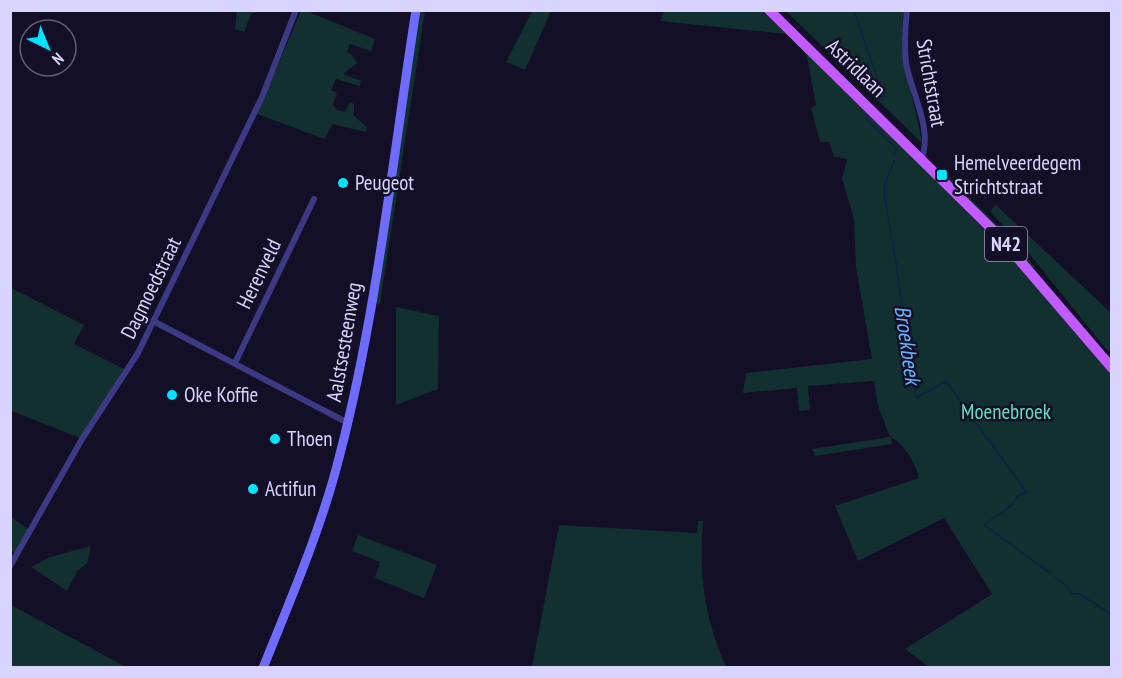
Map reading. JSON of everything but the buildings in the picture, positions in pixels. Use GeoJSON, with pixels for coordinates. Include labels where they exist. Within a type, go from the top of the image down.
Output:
{"type":"FeatureCollection","features":[{"type":"Feature","properties":{"kind":"main road","name":"Aalstsesteenweg"},"geometry":{"type":"LineString","coordinates":[[263,668],[320,521],[348,423],[367,326],[416,10]]}},
{"type":"Feature","properties":{"kind":"main road","name":"Astridlaan"},"geometry":{"type":"LineString","coordinates":[[769,10],[921,160]]}},
{"type":"Feature","properties":{"kind":"main road","name":"N42"},"geometry":{"type":"LineString","coordinates":[[921,160],[998,235],[1112,368]]}},
{"type":"Feature","properties":{"kind":"street","name":"Dagmoedstraat"},"geometry":{"type":"LineString","coordinates":[[10,566],[82,439],[138,353],[262,98],[296,10]]}},
{"type":"Feature","properties":{"kind":"street","name":"Strichtstraat"},"geometry":{"type":"LineString","coordinates":[[907,10],[905,49],[908,74],[923,126],[924,149],[921,160]]}},
{"type":"Feature","properties":{"kind":"street","name":"Herenveld"},"geometry":{"type":"LineString","coordinates":[[235,363],[314,199]]}},
{"type":"Feature","properties":{"kind":"street"},"geometry":{"type":"LineString","coordinates":[[153,321],[348,423]]}},
{"type":"Feature","properties":{"kind":"green space"},"geometry":{"type":"Polygon","coordinates":[[[237,11],[261,11],[251,14],[244,32],[235,29],[237,11]]]}},
{"type":"Feature","properties":{"kind":"green space"},"geometry":{"type":"Polygon","coordinates":[[[301,11],[312,11],[311,13],[375,39],[371,51],[350,44],[347,52],[357,63],[343,74],[361,81],[360,86],[336,79],[331,90],[337,93],[333,105],[337,110],[345,112],[350,102],[354,104],[354,116],[367,127],[366,132],[332,124],[325,139],[257,114],[301,11]]]}},
{"type":"Feature","properties":{"kind":"green space"},"geometry":{"type":"Polygon","coordinates":[[[419,11],[425,11],[380,304],[375,303],[419,11]]]}},
{"type":"Feature","properties":{"kind":"green space"},"geometry":{"type":"Polygon","coordinates":[[[532,11],[551,11],[525,70],[506,62],[532,11]]]}},
{"type":"Feature","properties":{"kind":"green space"},"geometry":{"type":"Polygon","coordinates":[[[664,11],[762,11],[786,34],[660,21],[664,11]]]}},
{"type":"Feature","properties":{"kind":"green space"},"geometry":{"type":"Polygon","coordinates":[[[786,11],[904,11],[902,45],[904,61],[922,143],[786,11]]]}},
{"type":"Feature","properties":{"kind":"green space","name":"Moenebroek"},"geometry":{"type":"Polygon","coordinates":[[[806,52],[1001,245],[1111,374],[1111,667],[929,667],[905,649],[992,594],[944,518],[858,561],[835,506],[919,478],[915,467],[905,450],[891,437],[892,444],[815,456],[812,449],[890,437],[878,406],[874,381],[808,386],[810,410],[799,411],[797,388],[743,393],[746,373],[872,359],[856,267],[854,219],[842,179],[847,159],[834,157],[829,142],[820,142],[811,108],[816,105],[806,52]]]}},
{"type":"Feature","properties":{"kind":"green space"},"geometry":{"type":"Polygon","coordinates":[[[939,167],[1006,234],[1035,267],[1032,269],[935,170],[939,167]]]}},
{"type":"Feature","properties":{"kind":"green space"},"geometry":{"type":"Polygon","coordinates":[[[996,205],[1111,313],[1111,352],[1106,349],[1027,251],[990,211],[996,205]]]}},
{"type":"Feature","properties":{"kind":"green space"},"geometry":{"type":"Polygon","coordinates":[[[11,288],[84,325],[74,344],[124,369],[80,438],[12,411],[11,413],[11,288]]]}},
{"type":"Feature","properties":{"kind":"green space"},"geometry":{"type":"Polygon","coordinates":[[[396,307],[439,316],[438,389],[396,405],[396,307]]]}},
{"type":"Feature","properties":{"kind":"green space"},"geometry":{"type":"Polygon","coordinates":[[[11,517],[28,529],[15,553],[11,550],[11,517]]]}},
{"type":"Feature","properties":{"kind":"green space"},"geometry":{"type":"Polygon","coordinates":[[[698,521],[703,521],[702,560],[708,613],[726,667],[532,667],[559,525],[697,533],[698,521]]]}},
{"type":"Feature","properties":{"kind":"green space"},"geometry":{"type":"Polygon","coordinates":[[[358,535],[437,565],[424,598],[375,578],[380,562],[352,551],[358,535]]]}},
{"type":"Feature","properties":{"kind":"green space"},"geometry":{"type":"Polygon","coordinates":[[[91,546],[87,564],[78,570],[67,591],[31,567],[50,557],[91,546]]]}},
{"type":"Feature","properties":{"kind":"green space"},"geometry":{"type":"Polygon","coordinates":[[[11,605],[126,667],[11,667],[11,605]]]}},
{"type":"Feature","properties":{"kind":"waterway","name":"Broekbeek"},"geometry":{"type":"LineString","coordinates":[[854,10],[883,95],[882,101]]}},
{"type":"Feature","properties":{"kind":"waterway","name":"Broekbeek"},"geometry":{"type":"LineString","coordinates":[[867,116],[866,119],[896,148],[894,155]]}},
{"type":"Feature","properties":{"kind":"waterway","name":"Broekbeek"},"geometry":{"type":"LineString","coordinates":[[894,161],[884,193],[897,269]]}},
{"type":"Feature","properties":{"kind":"waterway","name":"Broekbeek"},"geometry":{"type":"LineString","coordinates":[[897,271],[916,398],[945,382],[948,384],[1027,493],[1017,496],[1013,504],[984,525],[1050,573]]}},
{"type":"Feature","properties":{"kind":"waterway","name":"Broekbeek"},"geometry":{"type":"LineString","coordinates":[[1055,577],[1068,587],[1072,594],[1080,594],[1112,615]]}},
{"type":"Feature","properties":{"kind":"waterway"},"geometry":{"type":"LineString","coordinates":[[1098,668],[1112,666]]}},
{"type":"Feature","properties":{"kind":"place","name":"Hemelveerdegem Strichtstraat"},"geometry":{"type":"Point","coordinates":[942,175]}},
{"type":"Feature","properties":{"kind":"place","name":"Peugeot"},"geometry":{"type":"Point","coordinates":[343,183]}},
{"type":"Feature","properties":{"kind":"place","name":"Oke Koffie"},"geometry":{"type":"Point","coordinates":[172,395]}},
{"type":"Feature","properties":{"kind":"place","name":"Thoen"},"geometry":{"type":"Point","coordinates":[275,439]}},
{"type":"Feature","properties":{"kind":"place","name":"Actifun"},"geometry":{"type":"Point","coordinates":[253,489]}}]}
